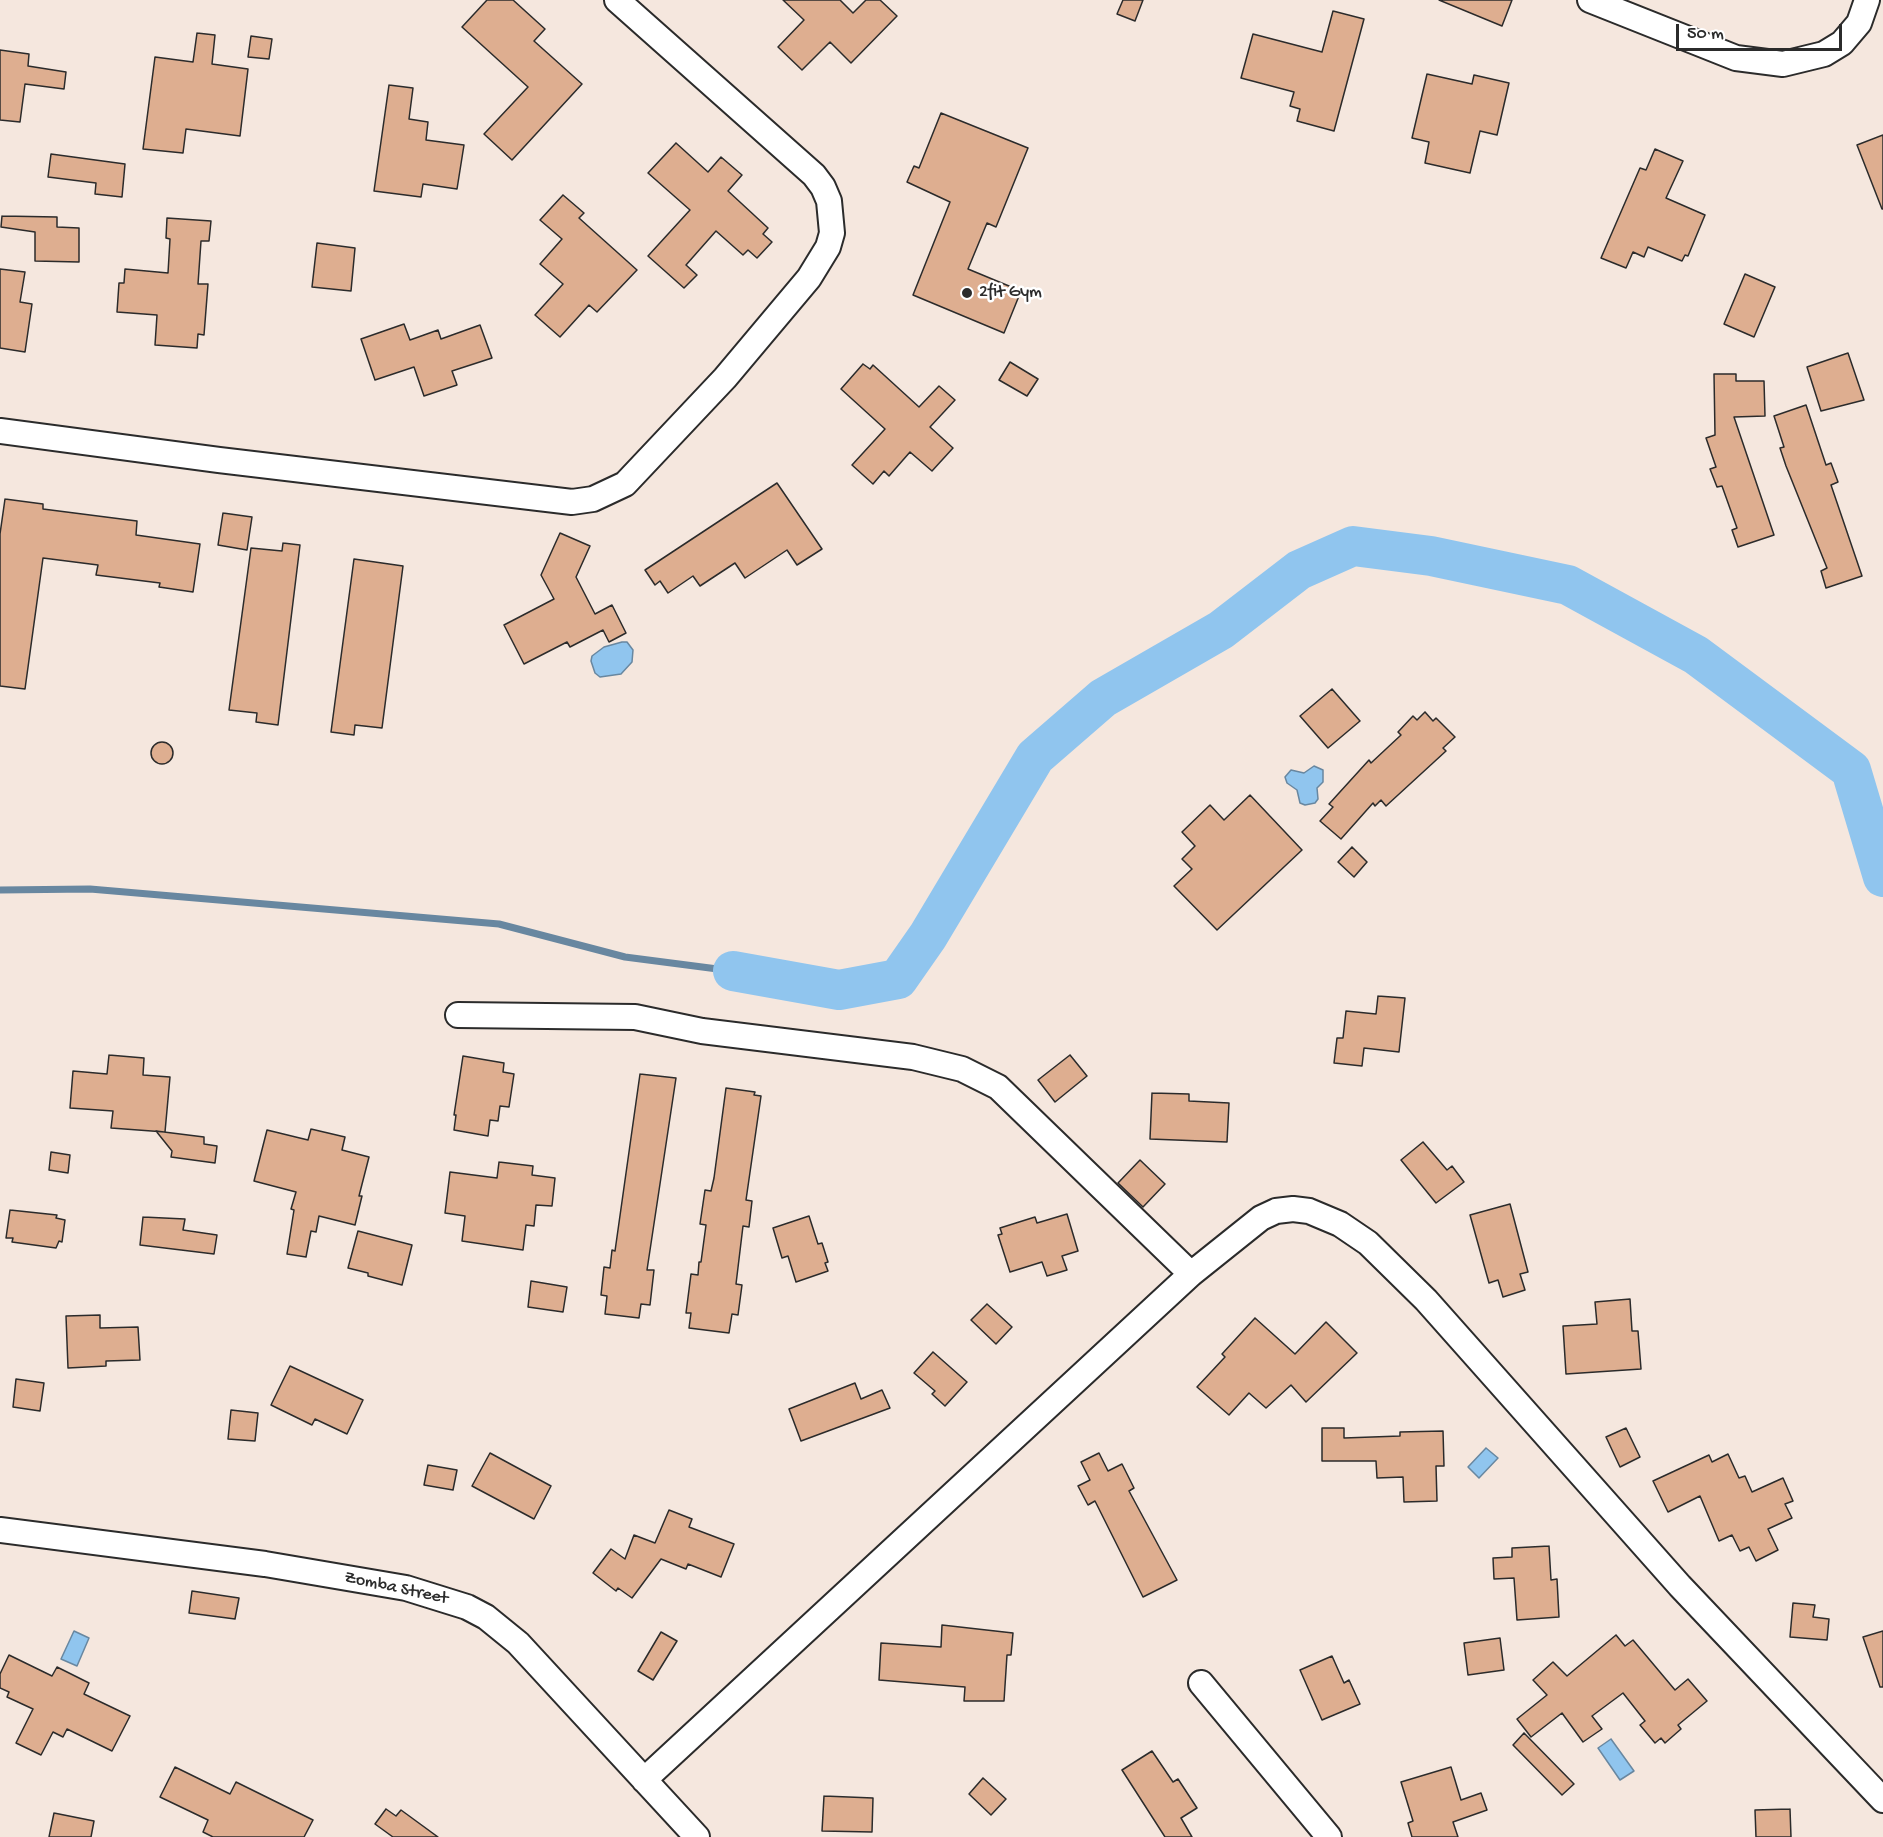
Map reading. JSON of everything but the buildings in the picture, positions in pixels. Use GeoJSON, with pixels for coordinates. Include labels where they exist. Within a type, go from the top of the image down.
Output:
{"type":"FeatureCollection","features":[{"type":"Feature","properties":{"kind":"street"},"geometry":{"type":"LineString","coordinates":[[0,431],[219,460],[572,502],[593,499],[625,484],[725,378],[809,278],[828,247],[832,233],[829,201],[823,186],[814,175],[617,0]]}},
{"type":"Feature","properties":{"kind":"street"},"geometry":{"type":"LineString","coordinates":[[1590,0],[1736,58],[1783,64],[1824,54],[1842,44],[1858,22],[1867,0]]}},
{"type":"Feature","properties":{"kind":"street"},"geometry":{"type":"LineString","coordinates":[[458,1015],[635,1017],[702,1031],[913,1057],[962,1069],[998,1087],[1191,1274]]}},
{"type":"Feature","properties":{"kind":"street"},"geometry":{"type":"LineString","coordinates":[[644,1780],[1191,1274],[1246,1227],[1276,1211],[1293,1209],[1324,1215],[1368,1243],[1426,1300],[1680,1586],[1883,1800]]}},
{"type":"Feature","properties":{"kind":"street","name":"Zomba Street"},"geometry":{"type":"LineString","coordinates":[[0,1530],[265,1564],[406,1588],[467,1607],[486,1617],[518,1643],[697,1837]]}},
{"type":"Feature","properties":{"kind":"street"},"geometry":{"type":"LineString","coordinates":[[1200,1683],[1329,1837]]}},
{"type":"Feature","properties":{"kind":"water"},"geometry":{"type":"Polygon","coordinates":[[[627,642],[633,650],[632,662],[621,674],[600,677],[595,673],[591,661],[592,656],[604,647],[627,642]]]}},
{"type":"Feature","properties":{"kind":"water"},"geometry":{"type":"Polygon","coordinates":[[[1314,766],[1323,770],[1323,782],[1317,788],[1318,799],[1315,803],[1305,805],[1300,803],[1297,790],[1287,783],[1285,777],[1291,770],[1304,773],[1314,766]]]}},
{"type":"Feature","properties":{"kind":"water"},"geometry":{"type":"Polygon","coordinates":[[[1486,1448],[1498,1458],[1479,1478],[1468,1467],[1486,1448]]]}},
{"type":"Feature","properties":{"kind":"water"},"geometry":{"type":"Polygon","coordinates":[[[74,1631],[89,1638],[77,1666],[61,1659],[74,1631]]]}},
{"type":"Feature","properties":{"kind":"water"},"geometry":{"type":"Polygon","coordinates":[[[1611,1739],[1634,1771],[1620,1780],[1598,1748],[1611,1739]]]}},
{"type":"Feature","properties":{"kind":"waterway"},"geometry":{"type":"LineString","coordinates":[[733,971],[839,990],[898,979],[928,936],[1035,757],[1103,698],[1221,630],[1299,570],[1353,546],[1431,556],[1568,585],[1696,655],[1851,770],[1883,877]]}},
{"type":"Feature","properties":{"kind":"waterway"},"geometry":{"type":"LineString","coordinates":[[0,890],[90,889],[499,924],[625,957],[733,971]]}},
{"type":"Feature","properties":{"kind":"place","name":"2fit Gym"},"geometry":{"type":"Point","coordinates":[967,293]}}]}
